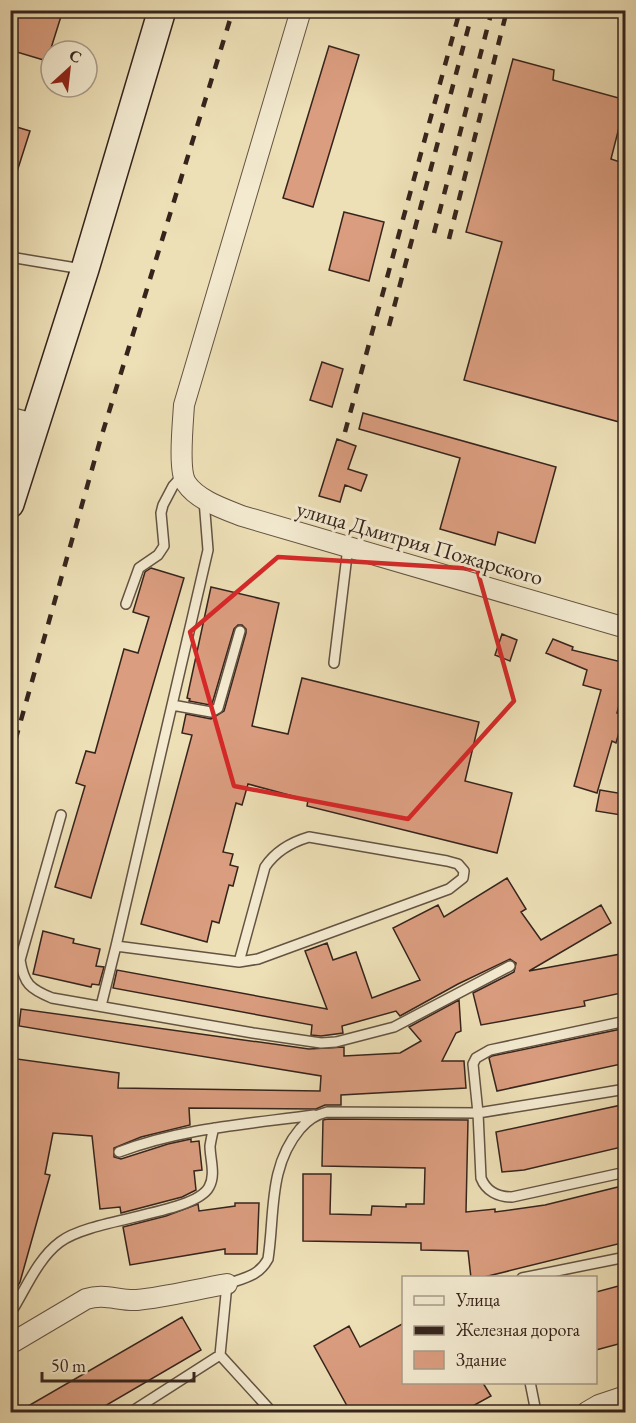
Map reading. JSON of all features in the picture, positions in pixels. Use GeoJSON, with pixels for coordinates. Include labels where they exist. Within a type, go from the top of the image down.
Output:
{"type":"FeatureCollection","features":[{"type":"Feature","properties":{"kind":"main road"},"geometry":{"type":"LineString","coordinates":[[10,504],[22,423],[85,269],[162,10]]}},
{"type":"Feature","properties":{"kind":"street"},"geometry":{"type":"LineString","coordinates":[[204,498],[187,484],[183,476],[184,405],[302,10]]}},
{"type":"Feature","properties":{"kind":"street","name":"улица Дмитрия Пожарского"},"geometry":{"type":"LineString","coordinates":[[204,498],[242,516],[626,628]]}},
{"type":"Feature","properties":{"kind":"street"},"geometry":{"type":"LineString","coordinates":[[10,1344],[86,1299],[104,1296],[139,1300],[227,1284]]}},
{"type":"Feature","properties":{"kind":"street"},"geometry":{"type":"LineString","coordinates":[[587,1413],[626,1396]]}},
{"type":"Feature","properties":{"kind":"lane"},"geometry":{"type":"LineString","coordinates":[[10,256],[85,269]]}},
{"type":"Feature","properties":{"kind":"lane"},"geometry":{"type":"LineString","coordinates":[[126,604],[139,568],[158,555],[164,546],[161,513],[163,505],[173,486],[183,476]]}},
{"type":"Feature","properties":{"kind":"lane"},"geometry":{"type":"LineString","coordinates":[[101,1006],[208,550],[204,498]]}},
{"type":"Feature","properties":{"kind":"lane"},"geometry":{"type":"LineString","coordinates":[[333,663],[348,547]]}},
{"type":"Feature","properties":{"kind":"lane"},"geometry":{"type":"LineString","coordinates":[[172,705],[215,711],[221,703],[240,632]]}},
{"type":"Feature","properties":{"kind":"lane"},"geometry":{"type":"LineString","coordinates":[[61,815],[20,960],[26,983],[39,993],[52,998],[253,1034],[321,1043],[336,1042],[394,1027],[510,966]]}},
{"type":"Feature","properties":{"kind":"lane"},"geometry":{"type":"LineString","coordinates":[[116,946],[239,962],[258,959],[449,889],[464,878],[464,871],[458,864],[447,861],[309,837],[301,839],[270,860],[266,867],[239,962]]}},
{"type":"Feature","properties":{"kind":"lane"},"geometry":{"type":"LineString","coordinates":[[626,1021],[490,1050],[482,1053],[473,1064],[481,1178],[489,1190],[501,1196],[512,1197],[626,1172]]}},
{"type":"Feature","properties":{"kind":"lane"},"geometry":{"type":"LineString","coordinates":[[119,1152],[164,1138],[214,1128],[327,1112],[478,1113],[626,1089]]}},
{"type":"Feature","properties":{"kind":"lane"},"geometry":{"type":"LineString","coordinates":[[272,1413],[220,1355],[227,1284],[254,1275],[263,1268],[268,1259],[277,1177],[282,1156],[293,1138],[316,1115]]}},
{"type":"Feature","properties":{"kind":"lane"},"geometry":{"type":"LineString","coordinates":[[10,1314],[42,1262],[59,1242],[88,1228],[173,1207],[198,1198],[206,1192],[211,1182],[210,1148],[214,1128]]}},
{"type":"Feature","properties":{"kind":"lane"},"geometry":{"type":"LineString","coordinates":[[532,1276],[626,1257]]}},
{"type":"Feature","properties":{"kind":"lane"},"geometry":{"type":"LineString","coordinates":[[131,1413],[220,1355]]}},
{"type":"Feature","properties":{"kind":"lane"},"geometry":{"type":"LineString","coordinates":[[530,1384],[536,1413]]}},
{"type":"Feature","properties":{"kind":"highlighted area"},"geometry":{"type":"Polygon","coordinates":[[[278,557],[477,569],[514,701],[408,819],[234,786],[190,632],[278,557]]]}},
{"type":"Feature","properties":{"kind":"building"},"geometry":{"type":"Polygon","coordinates":[[[13,10],[63,10],[54,39],[39,39],[39,59],[10,50],[10,17],[13,10]]]}},
{"type":"Feature","properties":{"kind":"building"},"geometry":{"type":"Polygon","coordinates":[[[329,46],[359,55],[313,207],[283,198],[329,46]]]}},
{"type":"Feature","properties":{"kind":"building"},"geometry":{"type":"Polygon","coordinates":[[[513,59],[554,70],[553,80],[626,100],[611,159],[626,164],[626,414],[623,423],[464,380],[502,242],[466,232],[513,59]]]}},
{"type":"Feature","properties":{"kind":"building"},"geometry":{"type":"Polygon","coordinates":[[[10,125],[30,131],[14,181],[10,180],[10,125]]]}},
{"type":"Feature","properties":{"kind":"building"},"geometry":{"type":"Polygon","coordinates":[[[344,212],[384,222],[369,281],[329,270],[344,212]]]}},
{"type":"Feature","properties":{"kind":"building"},"geometry":{"type":"Polygon","coordinates":[[[322,362],[343,369],[332,407],[310,400],[322,362]]]}},
{"type":"Feature","properties":{"kind":"building"},"geometry":{"type":"Polygon","coordinates":[[[363,413],[556,467],[535,543],[498,532],[495,545],[440,529],[460,458],[359,429],[363,413]]]}},
{"type":"Feature","properties":{"kind":"building"},"geometry":{"type":"Polygon","coordinates":[[[337,439],[356,446],[348,469],[367,475],[361,491],[345,485],[340,502],[319,496],[337,439]]]}},
{"type":"Feature","properties":{"kind":"building"},"geometry":{"type":"Polygon","coordinates":[[[151,568],[184,578],[91,898],[55,887],[85,786],[76,783],[86,751],[95,753],[124,649],[138,653],[149,617],[133,612],[145,572],[151,568]]]}},
{"type":"Feature","properties":{"kind":"building"},"geometry":{"type":"Polygon","coordinates":[[[211,587],[279,603],[252,726],[288,734],[302,678],[479,722],[465,781],[512,793],[497,853],[307,806],[308,800],[248,784],[242,805],[236,803],[223,852],[233,854],[230,865],[238,867],[233,886],[229,885],[219,923],[212,921],[207,942],[141,924],[192,735],[182,733],[186,714],[211,719],[224,711],[246,633],[242,625],[234,629],[212,704],[189,701],[190,699],[187,698],[211,587]]]}},
{"type":"Feature","properties":{"kind":"building"},"geometry":{"type":"Polygon","coordinates":[[[502,634],[517,640],[510,661],[495,655],[502,634]]]}},
{"type":"Feature","properties":{"kind":"building"},"geometry":{"type":"Polygon","coordinates":[[[553,639],[573,647],[572,650],[626,663],[626,678],[617,713],[624,715],[616,743],[612,741],[597,793],[574,786],[601,690],[583,685],[587,670],[546,653],[553,639]]]}},
{"type":"Feature","properties":{"kind":"building"},"geometry":{"type":"Polygon","coordinates":[[[600,790],[624,794],[621,815],[596,811],[600,790]]]}},
{"type":"Feature","properties":{"kind":"building"},"geometry":{"type":"Polygon","coordinates":[[[507,878],[526,909],[521,912],[541,940],[601,905],[611,923],[529,971],[626,953],[626,992],[584,1001],[585,1006],[481,1025],[473,993],[514,972],[516,963],[510,959],[400,1016],[396,1011],[342,1026],[343,1033],[321,1036],[311,1035],[312,1025],[113,988],[117,970],[327,1009],[305,951],[327,943],[333,960],[356,952],[372,998],[420,980],[393,928],[438,905],[444,917],[507,878]]]}},
{"type":"Feature","properties":{"kind":"building"},"geometry":{"type":"Polygon","coordinates":[[[43,931],[74,939],[73,943],[100,949],[96,966],[104,967],[99,985],[92,984],[91,987],[33,974],[43,931]]]}},
{"type":"Feature","properties":{"kind":"building"},"geometry":{"type":"Polygon","coordinates":[[[459,1000],[461,1031],[456,1033],[442,1061],[464,1061],[466,1088],[341,1095],[341,1105],[325,1105],[316,1109],[189,1108],[190,1125],[141,1137],[114,1148],[114,1157],[121,1159],[168,1144],[191,1139],[191,1142],[199,1141],[202,1170],[194,1171],[196,1190],[182,1197],[121,1213],[120,1207],[100,1209],[92,1136],[53,1133],[45,1174],[50,1175],[20,1282],[10,1300],[10,1174],[17,1150],[10,1149],[10,1058],[119,1073],[118,1088],[320,1091],[321,1076],[19,1026],[21,1009],[309,1049],[344,1047],[344,1056],[400,1053],[421,1041],[409,1027],[459,1000]]]}},
{"type":"Feature","properties":{"kind":"building"},"geometry":{"type":"Polygon","coordinates":[[[626,1028],[626,1063],[497,1091],[489,1058],[492,1056],[626,1028]]]}},
{"type":"Feature","properties":{"kind":"building"},"geometry":{"type":"Polygon","coordinates":[[[626,1104],[626,1146],[524,1170],[502,1172],[496,1132],[626,1104]]]}},
{"type":"Feature","properties":{"kind":"building"},"geometry":{"type":"Polygon","coordinates":[[[323,1120],[468,1120],[466,1212],[495,1209],[495,1212],[545,1205],[626,1185],[626,1242],[488,1276],[471,1276],[468,1251],[421,1250],[421,1243],[303,1241],[303,1174],[331,1174],[330,1214],[371,1215],[372,1206],[406,1207],[406,1204],[424,1204],[425,1168],[322,1166],[323,1120]]]}},
{"type":"Feature","properties":{"kind":"building"},"geometry":{"type":"Polygon","coordinates":[[[235,1203],[259,1203],[257,1254],[225,1254],[225,1249],[130,1265],[123,1227],[166,1216],[198,1204],[199,1211],[235,1206],[235,1203]]]}},
{"type":"Feature","properties":{"kind":"building"},"geometry":{"type":"Polygon","coordinates":[[[626,1284],[626,1342],[597,1350],[597,1292],[626,1284]]]}},
{"type":"Feature","properties":{"kind":"building"},"geometry":{"type":"Polygon","coordinates":[[[182,1317],[201,1350],[93,1413],[16,1413],[182,1317]]]}},
{"type":"Feature","properties":{"kind":"building"},"geometry":{"type":"Polygon","coordinates":[[[402,1324],[402,1384],[484,1384],[491,1396],[460,1413],[351,1413],[314,1346],[349,1326],[360,1347],[402,1324]]]}},
{"type":"Feature","properties":{"kind":"railway"},"geometry":{"type":"LineString","coordinates":[[10,759],[100,441],[233,10]]}},
{"type":"Feature","properties":{"kind":"railway"},"geometry":{"type":"LineString","coordinates":[[345,432],[460,10]]}},
{"type":"Feature","properties":{"kind":"railway"},"geometry":{"type":"LineString","coordinates":[[389,326],[473,10]]}},
{"type":"Feature","properties":{"kind":"railway"},"geometry":{"type":"LineString","coordinates":[[434,233],[492,10]]}},
{"type":"Feature","properties":{"kind":"railway"},"geometry":{"type":"LineString","coordinates":[[449,239],[507,10]]}}]}
